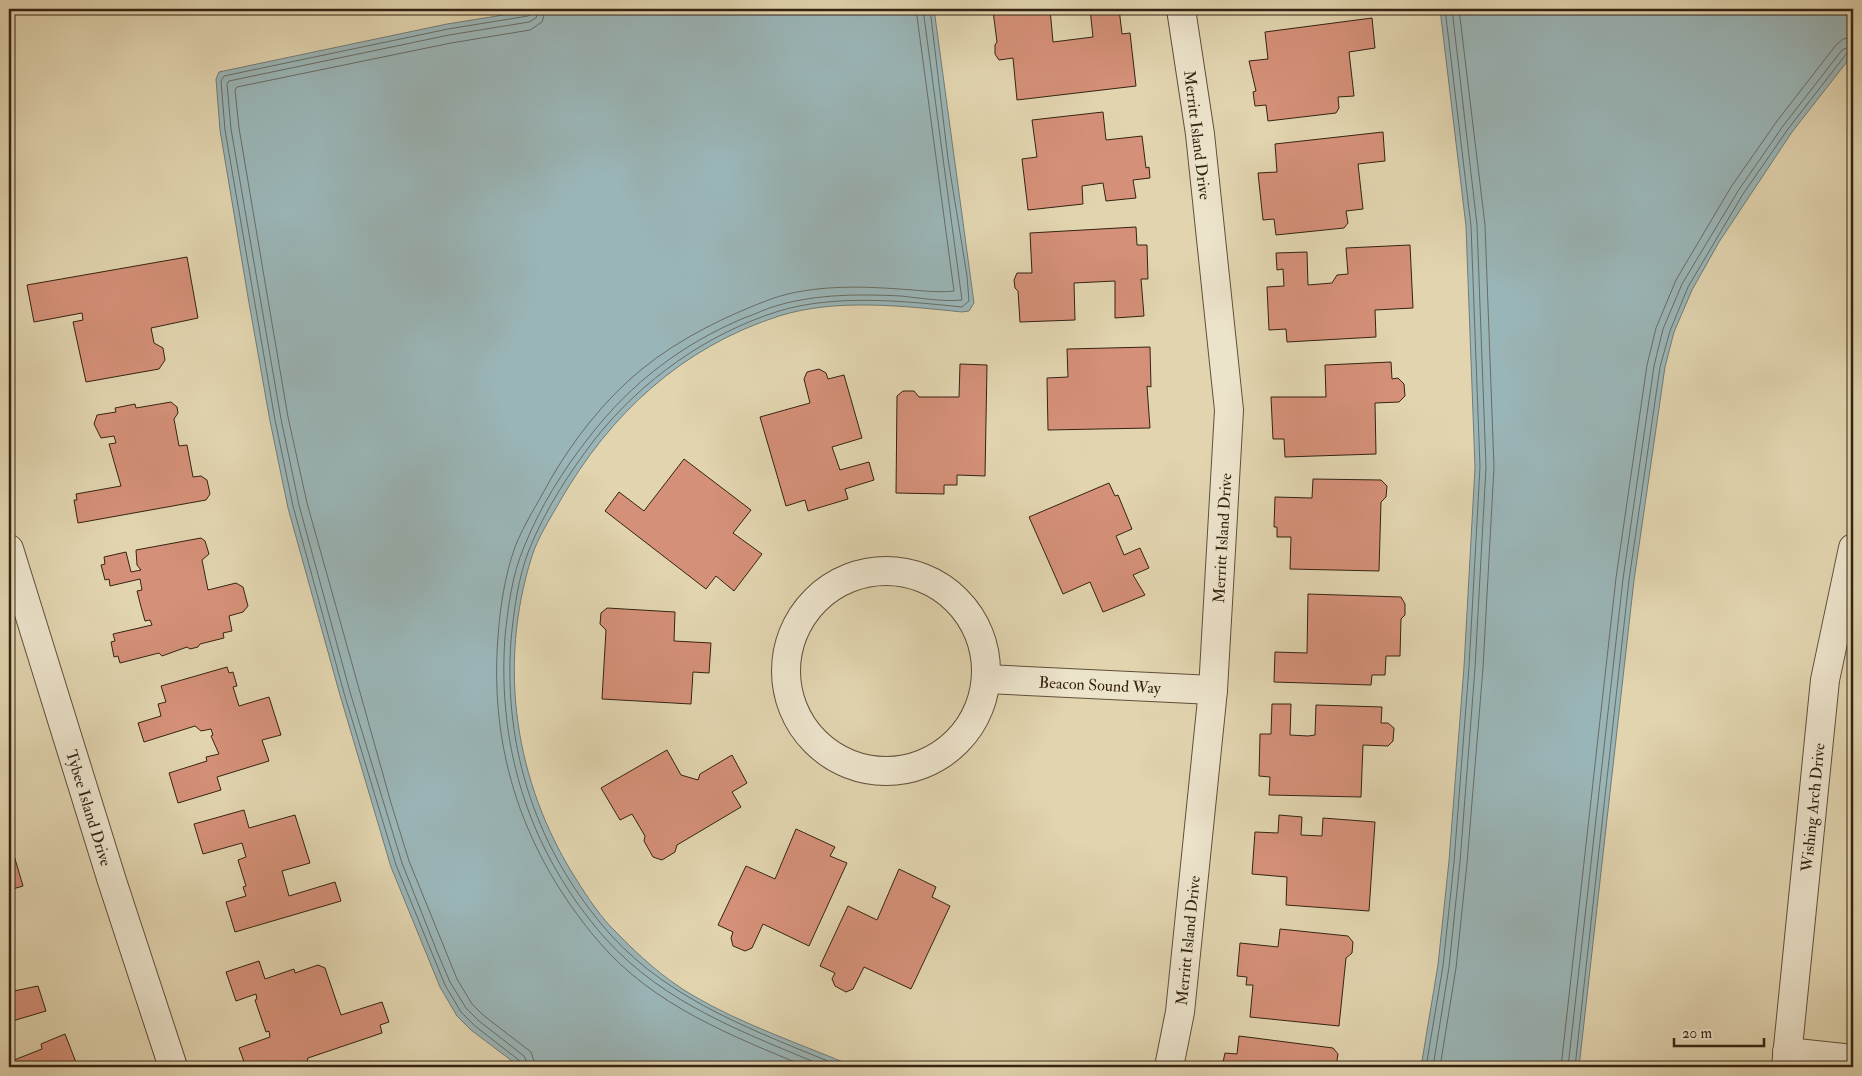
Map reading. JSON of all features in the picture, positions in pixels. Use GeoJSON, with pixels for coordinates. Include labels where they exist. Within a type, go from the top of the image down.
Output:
{"type":"FeatureCollection","features":[{"type":"Feature","properties":{"kind":"street","name":"Merritt Island Drive"},"geometry":{"type":"LineString","coordinates":[[1170,1067],[1180,1012],[1212,690],[1229,410],[1200,134],[1181,9]]}},
{"type":"Feature","properties":{"kind":"street","name":"Wishing Arch Drive"},"geometry":{"type":"LineString","coordinates":[[1787,1060],[1825,680],[1853,548]]}},
{"type":"Feature","properties":{"kind":"street","name":"Tybee Island Drive"},"geometry":{"type":"LineString","coordinates":[[9,549],[112,880],[173,1067]]}},
{"type":"Feature","properties":{"kind":"street"},"geometry":{"type":"LineString","coordinates":[[892,571],[923,578],[951,595],[971,618],[984,648],[986,679],[977,713],[958,741],[930,761],[896,771],[862,768],[830,755],[805,731],[789,700],[785,666],[792,635],[808,608],[832,587],[860,574],[892,571]]}},
{"type":"Feature","properties":{"kind":"street","name":"Beacon Sound Way"},"geometry":{"type":"LineString","coordinates":[[986,679],[1212,690]]}},
{"type":"Feature","properties":{"kind":"street"},"geometry":{"type":"LineString","coordinates":[[1787,1060],[1853,1059]]}},
{"type":"Feature","properties":{"kind":"water"},"geometry":{"type":"Polygon","coordinates":[[[541,9],[934,9],[974,303],[969,311],[870,305],[847,305],[801,310],[744,329],[680,365],[626,412],[580,469],[560,501],[541,535],[532,556],[521,598],[516,639],[514,681],[518,723],[526,764],[538,804],[555,842],[576,879],[600,914],[643,959],[692,995],[731,1016],[855,1067],[520,1067],[471,1030],[457,1016],[440,987],[391,867],[340,695],[288,508],[248,297],[220,130],[216,79],[219,72],[447,24],[541,9]]]}},
{"type":"Feature","properties":{"kind":"water"},"geometry":{"type":"Polygon","coordinates":[[[1440,9],[1853,9],[1853,54],[1792,132],[1719,242],[1692,290],[1674,332],[1665,367],[1634,580],[1579,1067],[1421,1067],[1438,965],[1449,861],[1464,667],[1475,467],[1466,226],[1440,9]]]}},
{"type":"Feature","properties":{"kind":"building"},"geometry":{"type":"Polygon","coordinates":[[[1050,9],[1053,42],[1093,37],[1090,9],[1119,9],[1122,34],[1130,33],[1136,86],[1017,100],[1013,58],[999,60],[995,54],[997,42],[993,11],[1050,9]]]}},
{"type":"Feature","properties":{"kind":"building"},"geometry":{"type":"Polygon","coordinates":[[[1372,18],[1375,48],[1349,52],[1354,96],[1338,97],[1339,108],[1336,113],[1268,121],[1266,105],[1255,106],[1253,92],[1256,91],[1249,61],[1268,59],[1265,32],[1372,18]]]}},
{"type":"Feature","properties":{"kind":"building"},"geometry":{"type":"Polygon","coordinates":[[[1103,112],[1106,140],[1142,136],[1146,168],[1149,167],[1150,178],[1133,180],[1136,198],[1106,201],[1103,183],[1082,186],[1083,204],[1028,210],[1022,159],[1037,157],[1032,120],[1103,112]]]}},
{"type":"Feature","properties":{"kind":"building"},"geometry":{"type":"Polygon","coordinates":[[[1383,132],[1385,161],[1358,164],[1363,209],[1346,211],[1348,223],[1344,228],[1276,235],[1274,219],[1263,220],[1258,173],[1277,172],[1275,144],[1383,132]]]}},
{"type":"Feature","properties":{"kind":"building"},"geometry":{"type":"Polygon","coordinates":[[[1136,227],[1137,245],[1147,245],[1148,279],[1141,279],[1144,316],[1115,318],[1115,281],[1074,283],[1075,320],[1020,322],[1018,291],[1015,288],[1014,280],[1017,273],[1032,273],[1030,233],[1136,227]]]}},
{"type":"Feature","properties":{"kind":"building"},"geometry":{"type":"Polygon","coordinates":[[[1410,245],[1413,308],[1375,310],[1376,337],[1287,342],[1286,329],[1269,330],[1267,287],[1284,286],[1283,269],[1277,270],[1276,253],[1307,252],[1308,285],[1332,283],[1337,275],[1348,274],[1346,248],[1410,245]]]}},
{"type":"Feature","properties":{"kind":"building"},"geometry":{"type":"Polygon","coordinates":[[[187,257],[198,318],[151,328],[154,343],[163,348],[165,360],[159,369],[86,382],[73,322],[83,320],[82,313],[34,322],[27,285],[187,257]]]}},
{"type":"Feature","properties":{"kind":"building"},"geometry":{"type":"Polygon","coordinates":[[[1150,347],[1151,387],[1147,386],[1150,428],[1048,430],[1047,378],[1068,377],[1067,349],[1150,347]]]}},
{"type":"Feature","properties":{"kind":"building"},"geometry":{"type":"Polygon","coordinates":[[[1391,362],[1392,379],[1398,378],[1404,384],[1405,396],[1399,402],[1375,403],[1376,454],[1285,457],[1284,439],[1273,439],[1271,397],[1326,397],[1325,365],[1391,362]]]}},
{"type":"Feature","properties":{"kind":"building"},"geometry":{"type":"Polygon","coordinates":[[[960,364],[987,365],[985,476],[957,475],[957,485],[944,485],[944,494],[896,493],[897,396],[903,391],[914,391],[919,397],[959,397],[960,364]]]}},
{"type":"Feature","properties":{"kind":"building"},"geometry":{"type":"Polygon","coordinates":[[[819,369],[826,373],[828,379],[844,375],[862,438],[832,447],[840,470],[869,462],[874,480],[845,489],[848,499],[808,511],[805,500],[786,506],[760,417],[810,403],[804,379],[807,372],[819,369]]]}},
{"type":"Feature","properties":{"kind":"building"},"geometry":{"type":"Polygon","coordinates":[[[171,402],[177,407],[178,413],[174,419],[179,446],[187,445],[193,477],[201,476],[207,480],[210,494],[206,500],[78,523],[74,500],[77,500],[76,494],[121,486],[109,444],[116,443],[114,436],[101,438],[94,424],[97,415],[116,412],[115,408],[135,404],[136,408],[171,402]]]}},
{"type":"Feature","properties":{"kind":"building"},"geometry":{"type":"Polygon","coordinates":[[[684,459],[751,510],[733,533],[762,554],[734,591],[716,576],[706,589],[605,511],[619,492],[644,511],[684,459]]]}},
{"type":"Feature","properties":{"kind":"building"},"geometry":{"type":"Polygon","coordinates":[[[1313,479],[1381,480],[1387,486],[1386,497],[1381,502],[1379,571],[1290,569],[1291,537],[1277,537],[1277,527],[1274,527],[1275,497],[1312,498],[1313,479]]]}},
{"type":"Feature","properties":{"kind":"building"},"geometry":{"type":"Polygon","coordinates":[[[1109,483],[1115,496],[1118,495],[1132,529],[1116,536],[1124,555],[1140,548],[1149,568],[1133,575],[1145,595],[1103,612],[1090,582],[1063,594],[1029,517],[1109,483]]]}},
{"type":"Feature","properties":{"kind":"building"},"geometry":{"type":"Polygon","coordinates":[[[201,538],[205,541],[209,554],[202,560],[208,590],[236,583],[243,587],[248,606],[243,612],[229,616],[232,631],[223,633],[224,638],[200,644],[198,647],[190,649],[187,647],[162,656],[159,653],[120,663],[118,656],[114,657],[111,642],[115,641],[113,634],[152,625],[150,620],[145,621],[140,603],[137,591],[142,590],[140,579],[110,586],[109,579],[105,580],[101,565],[105,564],[104,557],[126,552],[131,572],[141,570],[137,565],[136,550],[201,538]]]}},
{"type":"Feature","properties":{"kind":"building"},"geometry":{"type":"Polygon","coordinates":[[[1308,594],[1401,597],[1405,604],[1405,615],[1401,619],[1400,656],[1386,656],[1385,675],[1372,675],[1371,685],[1274,682],[1275,652],[1307,653],[1308,594]]]}},
{"type":"Feature","properties":{"kind":"building"},"geometry":{"type":"Polygon","coordinates":[[[607,608],[675,612],[674,641],[711,643],[709,673],[693,672],[691,704],[602,699],[606,630],[600,624],[601,613],[607,608]]]}},
{"type":"Feature","properties":{"kind":"building"},"geometry":{"type":"Polygon","coordinates":[[[227,667],[229,673],[233,672],[237,686],[233,687],[239,706],[269,697],[281,735],[262,740],[269,761],[217,777],[221,790],[178,803],[169,773],[207,761],[206,757],[219,754],[211,736],[213,735],[211,729],[201,731],[195,726],[144,742],[138,723],[161,716],[158,704],[166,702],[161,686],[227,667]]]}},
{"type":"Feature","properties":{"kind":"building"},"geometry":{"type":"Polygon","coordinates":[[[1272,704],[1291,704],[1290,735],[1308,736],[1315,735],[1316,705],[1382,707],[1381,723],[1388,723],[1394,728],[1393,741],[1388,746],[1363,745],[1361,797],[1269,795],[1270,777],[1259,776],[1260,734],[1271,734],[1272,704]]]}},
{"type":"Feature","properties":{"kind":"building"},"geometry":{"type":"Polygon","coordinates":[[[667,750],[681,775],[698,780],[700,774],[732,755],[747,783],[732,792],[741,807],[677,845],[675,852],[662,860],[653,857],[644,841],[645,836],[632,814],[620,820],[601,788],[667,750]]]}},
{"type":"Feature","properties":{"kind":"building"},"geometry":{"type":"Polygon","coordinates":[[[244,810],[249,828],[295,815],[310,863],[282,871],[289,896],[335,882],[341,901],[235,932],[226,902],[246,896],[243,887],[246,886],[238,860],[246,857],[242,843],[203,854],[194,824],[244,810]]]}},
{"type":"Feature","properties":{"kind":"building"},"geometry":{"type":"Polygon","coordinates":[[[1279,815],[1302,817],[1301,835],[1322,836],[1323,818],[1375,822],[1369,911],[1286,905],[1287,877],[1252,874],[1255,832],[1278,833],[1279,815]]]}},
{"type":"Feature","properties":{"kind":"building"},"geometry":{"type":"Polygon","coordinates":[[[796,829],[835,847],[830,856],[847,863],[809,946],[763,924],[752,948],[745,951],[733,946],[731,938],[733,932],[718,925],[746,866],[775,879],[796,829]]]}},
{"type":"Feature","properties":{"kind":"building"},"geometry":{"type":"Polygon","coordinates":[[[13,852],[23,886],[9,890],[9,853],[13,852]]]}},
{"type":"Feature","properties":{"kind":"building"},"geometry":{"type":"Polygon","coordinates":[[[899,869],[936,887],[932,897],[950,906],[911,989],[864,967],[853,989],[846,992],[835,986],[832,979],[835,973],[820,966],[848,906],[877,920],[899,869]]]}},
{"type":"Feature","properties":{"kind":"building"},"geometry":{"type":"Polygon","coordinates":[[[1280,929],[1348,936],[1353,942],[1352,953],[1346,958],[1339,1026],[1250,1017],[1253,985],[1246,985],[1247,977],[1237,976],[1240,943],[1278,947],[1280,929]]]}},
{"type":"Feature","properties":{"kind":"building"},"geometry":{"type":"Polygon","coordinates":[[[259,961],[265,979],[294,969],[295,973],[318,965],[325,968],[341,1015],[382,1002],[389,1022],[380,1025],[382,1033],[308,1058],[307,1062],[285,1067],[246,1067],[239,1048],[270,1037],[269,1031],[266,1032],[255,1000],[257,999],[256,994],[236,1001],[226,972],[259,961]]]}},
{"type":"Feature","properties":{"kind":"building"},"geometry":{"type":"Polygon","coordinates":[[[38,986],[46,1011],[9,1022],[9,992],[38,986]]]}},
{"type":"Feature","properties":{"kind":"building"},"geometry":{"type":"Polygon","coordinates":[[[65,1034],[77,1065],[71,1067],[9,1067],[9,1062],[42,1049],[41,1044],[65,1034]]]}},
{"type":"Feature","properties":{"kind":"building"},"geometry":{"type":"Polygon","coordinates":[[[1239,1036],[1333,1048],[1338,1054],[1336,1067],[1222,1067],[1225,1053],[1237,1054],[1239,1036]]]}}]}
